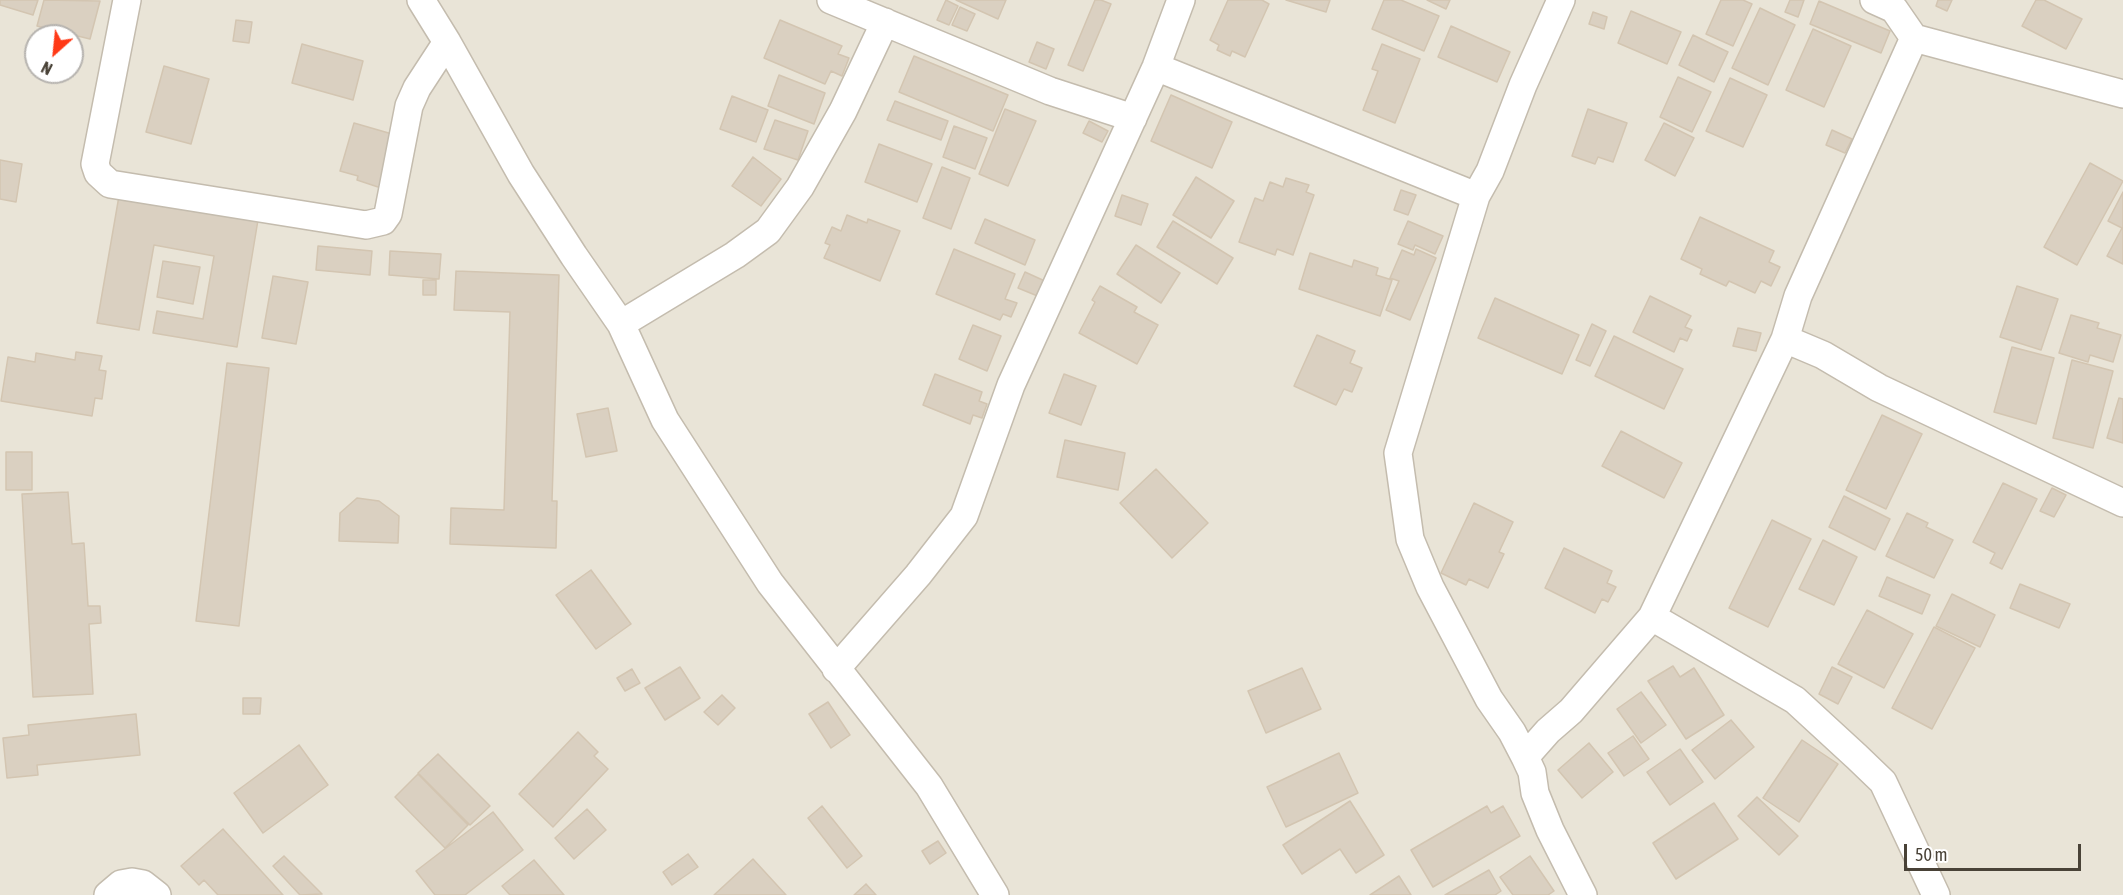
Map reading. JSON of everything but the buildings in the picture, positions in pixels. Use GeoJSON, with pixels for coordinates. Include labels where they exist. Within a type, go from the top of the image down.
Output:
{"type":"FeatureCollection","features":[{"type":"Feature","properties":{"kind":"street"},"geometry":{"type":"LineString","coordinates":[[127,0],[95,164],[98,173],[110,184],[366,225],[383,221],[388,214],[409,106],[417,88],[447,42]]}},
{"type":"Feature","properties":{"kind":"street"},"geometry":{"type":"LineString","coordinates":[[421,0],[521,174],[621,324],[665,420],[770,583],[929,786],[995,895]]}},
{"type":"Feature","properties":{"kind":"street"},"geometry":{"type":"LineString","coordinates":[[831,0],[1050,90],[1133,118]]}},
{"type":"Feature","properties":{"kind":"street"},"geometry":{"type":"LineString","coordinates":[[836,669],[918,575],[964,516],[1011,385],[1156,67],[1181,0]]}},
{"type":"Feature","properties":{"kind":"street"},"geometry":{"type":"LineString","coordinates":[[1561,0],[1528,74],[1490,171],[1476,196],[1398,453],[1410,539],[1430,587],[1489,699],[1512,732],[1525,756],[1532,772],[1534,792],[1550,830],[1584,895]]}},
{"type":"Feature","properties":{"kind":"street"},"geometry":{"type":"LineString","coordinates":[[1874,0],[1894,9],[1914,38],[2123,94]]}},
{"type":"Feature","properties":{"kind":"street"},"geometry":{"type":"LineString","coordinates":[[621,324],[735,255],[768,231],[801,187],[833,130],[885,22]]}},
{"type":"Feature","properties":{"kind":"street"},"geometry":{"type":"LineString","coordinates":[[1525,756],[1548,730],[1571,711],[1652,617],[1785,339],[1798,296],[1914,38]]}},
{"type":"Feature","properties":{"kind":"street"},"geometry":{"type":"LineString","coordinates":[[1156,67],[1476,196]]}},
{"type":"Feature","properties":{"kind":"street"},"geometry":{"type":"LineString","coordinates":[[1785,339],[1823,355],[1879,388],[2123,503]]}},
{"type":"Feature","properties":{"kind":"street"},"geometry":{"type":"LineString","coordinates":[[1652,617],[1796,700],[1883,782],[1936,895]]}},
{"type":"Feature","properties":{"kind":"street"},"geometry":{"type":"LineString","coordinates":[[108,895],[121,884],[132,882],[143,884],[157,895]]}},
{"type":"Feature","properties":{"kind":"shaded area"},"geometry":{"type":"Polygon","coordinates":[[[0,0],[2123,0],[2123,895],[0,895],[0,0]]]}}]}
